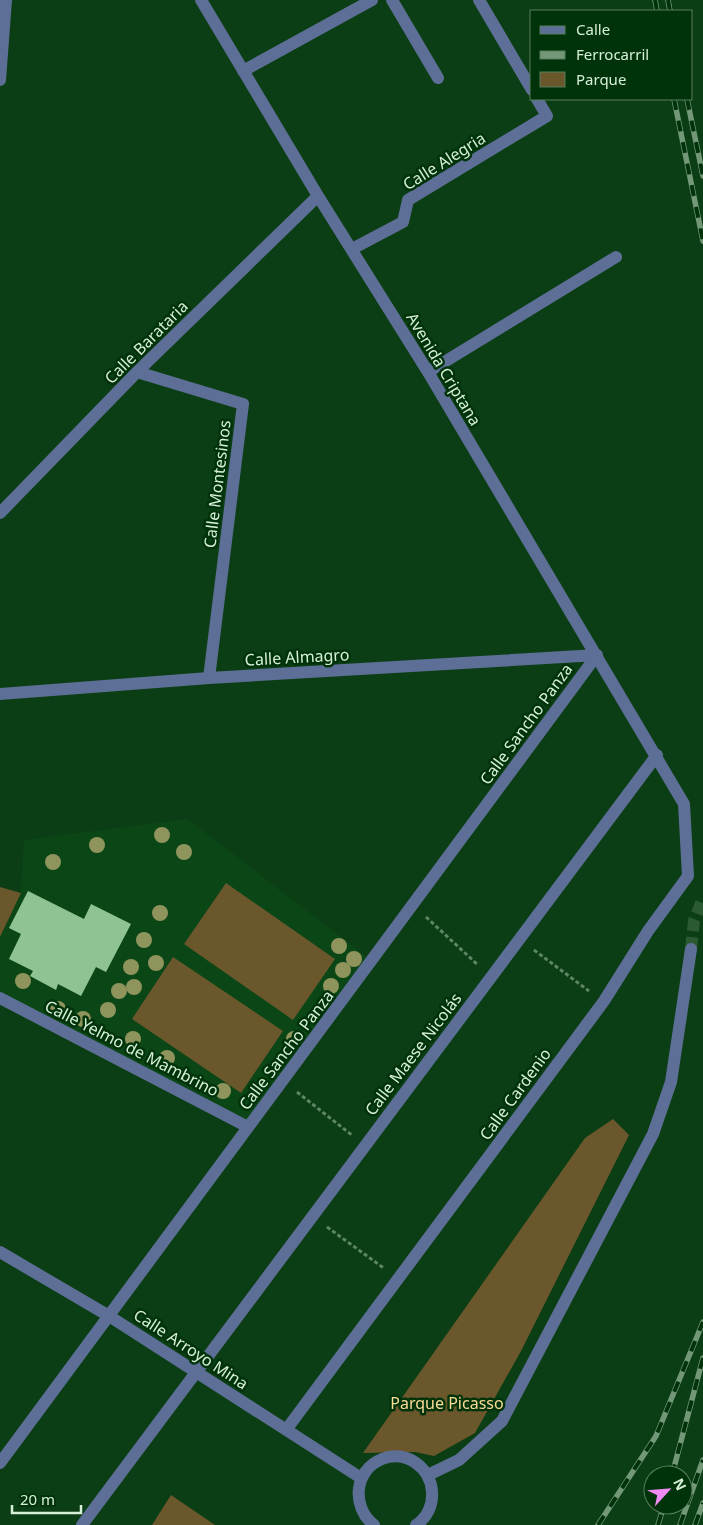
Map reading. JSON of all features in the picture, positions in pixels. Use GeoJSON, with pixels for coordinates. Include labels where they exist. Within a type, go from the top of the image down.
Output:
{"type":"FeatureCollection","features":[{"type":"Feature","properties":{"kind":"street"},"geometry":{"type":"LineString","coordinates":[[0,80],[6,0]]}},
{"type":"Feature","properties":{"kind":"street","name":"Avenida Criptana"},"geometry":{"type":"LineString","coordinates":[[201,0],[318,196],[428,372],[657,755]]}},
{"type":"Feature","properties":{"kind":"street"},"geometry":{"type":"LineString","coordinates":[[243,71],[372,0]]}},
{"type":"Feature","properties":{"kind":"street"},"geometry":{"type":"LineString","coordinates":[[392,0],[438,78]]}},
{"type":"Feature","properties":{"kind":"street"},"geometry":{"type":"LineString","coordinates":[[479,0],[530,87]]}},
{"type":"Feature","properties":{"kind":"street","name":"Calle Alegria"},"geometry":{"type":"LineString","coordinates":[[352,249],[402,222],[408,200],[547,116],[538,100]]}},
{"type":"Feature","properties":{"kind":"street","name":"Calle Barataria"},"geometry":{"type":"LineString","coordinates":[[0,513],[138,372],[318,196]]}},
{"type":"Feature","properties":{"kind":"street"},"geometry":{"type":"LineString","coordinates":[[428,372],[616,257]]}},
{"type":"Feature","properties":{"kind":"street","name":"Calle Montesinos"},"geometry":{"type":"LineString","coordinates":[[138,372],[243,404],[208,678]]}},
{"type":"Feature","properties":{"kind":"street","name":"Calle Almagro"},"geometry":{"type":"LineString","coordinates":[[0,694],[208,678],[597,655]]}},
{"type":"Feature","properties":{"kind":"street","name":"Calle Sancho Panza"},"geometry":{"type":"LineString","coordinates":[[0,1463],[597,655]]}},
{"type":"Feature","properties":{"kind":"street","name":"Calle Maese Nicolás"},"geometry":{"type":"LineString","coordinates":[[82,1525],[657,755]]}},
{"type":"Feature","properties":{"kind":"street","name":"Calle Cardenio"},"geometry":{"type":"LineString","coordinates":[[286,1430],[604,1001],[648,931],[688,876],[684,804],[657,755]]}},
{"type":"Feature","properties":{"kind":"street"},"geometry":{"type":"LineString","coordinates":[[428,1475],[459,1460],[502,1421],[653,1134],[671,1082],[691,949]]}},
{"type":"Feature","properties":{"kind":"street","name":"Calle Yelmo de Mambrino"},"geometry":{"type":"LineString","coordinates":[[0,998],[248,1126]]}},
{"type":"Feature","properties":{"kind":"street","name":"Calle Arroyo Mina"},"geometry":{"type":"LineString","coordinates":[[0,1252],[109,1316],[361,1478]]}},
{"type":"Feature","properties":{"kind":"street"},"geometry":{"type":"LineString","coordinates":[[374,1525],[364,1515],[359,1502],[358,1491],[361,1478],[369,1468],[382,1459],[395,1456],[414,1462],[428,1475],[432,1485],[433,1499],[429,1511],[416,1525]]}},
{"type":"Feature","properties":{"kind":"path"},"geometry":{"type":"LineString","coordinates":[[412,905],[491,977]]}},
{"type":"Feature","properties":{"kind":"path"},"geometry":{"type":"LineString","coordinates":[[519,940],[604,1001]]}},
{"type":"Feature","properties":{"kind":"path"},"geometry":{"type":"LineString","coordinates":[[283,1080],[365,1146]]}},
{"type":"Feature","properties":{"kind":"path"},"geometry":{"type":"LineString","coordinates":[[313,1216],[399,1279]]}},
{"type":"Feature","properties":{"kind":"shaded area"},"geometry":{"type":"Polygon","coordinates":[[[188,819],[372,961],[248,1127],[0,998],[0,937],[21,893],[24,840],[188,819]]]}},
{"type":"Feature","properties":{"kind":"green space"},"geometry":{"type":"Polygon","coordinates":[[[226,883],[335,959],[293,1020],[184,944],[226,883]]]}},
{"type":"Feature","properties":{"kind":"green space"},"geometry":{"type":"Polygon","coordinates":[[[0,887],[21,893],[0,937],[0,887]]]}},
{"type":"Feature","properties":{"kind":"green space"},"geometry":{"type":"Polygon","coordinates":[[[173,957],[283,1031],[241,1093],[132,1019],[173,957]]]}},
{"type":"Feature","properties":{"kind":"green space","name":"Parque Picasso"},"geometry":{"type":"Polygon","coordinates":[[[613,1119],[629,1135],[521,1351],[475,1433],[434,1456],[415,1452],[363,1453],[585,1138],[613,1119]]]}},
{"type":"Feature","properties":{"kind":"green space"},"geometry":{"type":"Polygon","coordinates":[[[171,1495],[215,1525],[152,1525],[171,1495]]]}},
{"type":"Feature","properties":{"kind":"building"},"geometry":{"type":"Polygon","coordinates":[[[28,891],[84,919],[91,904],[131,924],[106,972],[96,967],[81,996],[58,984],[56,990],[30,976],[33,971],[9,959],[21,934],[9,928],[28,891]]]}},
{"type":"Feature","properties":{"kind":"tunnel"},"geometry":{"type":"LineString","coordinates":[[691,949],[694,921],[703,898]]}},
{"type":"Feature","properties":{"kind":"railway"},"geometry":{"type":"LineString","coordinates":[[655,0],[657,10]]}},
{"type":"Feature","properties":{"kind":"railway"},"geometry":{"type":"LineString","coordinates":[[668,0],[670,10]]}},
{"type":"Feature","properties":{"kind":"railway"},"geometry":{"type":"LineString","coordinates":[[674,100],[703,241]]}},
{"type":"Feature","properties":{"kind":"railway"},"geometry":{"type":"LineString","coordinates":[[687,100],[703,176]]}},
{"type":"Feature","properties":{"kind":"railway"},"geometry":{"type":"LineString","coordinates":[[598,1525],[656,1436],[703,1322]]}},
{"type":"Feature","properties":{"kind":"railway"},"geometry":{"type":"LineString","coordinates":[[675,1465],[703,1358]]}},
{"type":"Feature","properties":{"kind":"railway"},"geometry":{"type":"LineString","coordinates":[[680,1525],[703,1460]]}},
{"type":"Feature","properties":{"kind":"railway"},"geometry":{"type":"LineString","coordinates":[[695,1525],[703,1503]]}},
{"type":"Feature","properties":{"kind":"railway"},"geometry":{"type":"LineString","coordinates":[[658,1525],[661,1515]]}}]}
